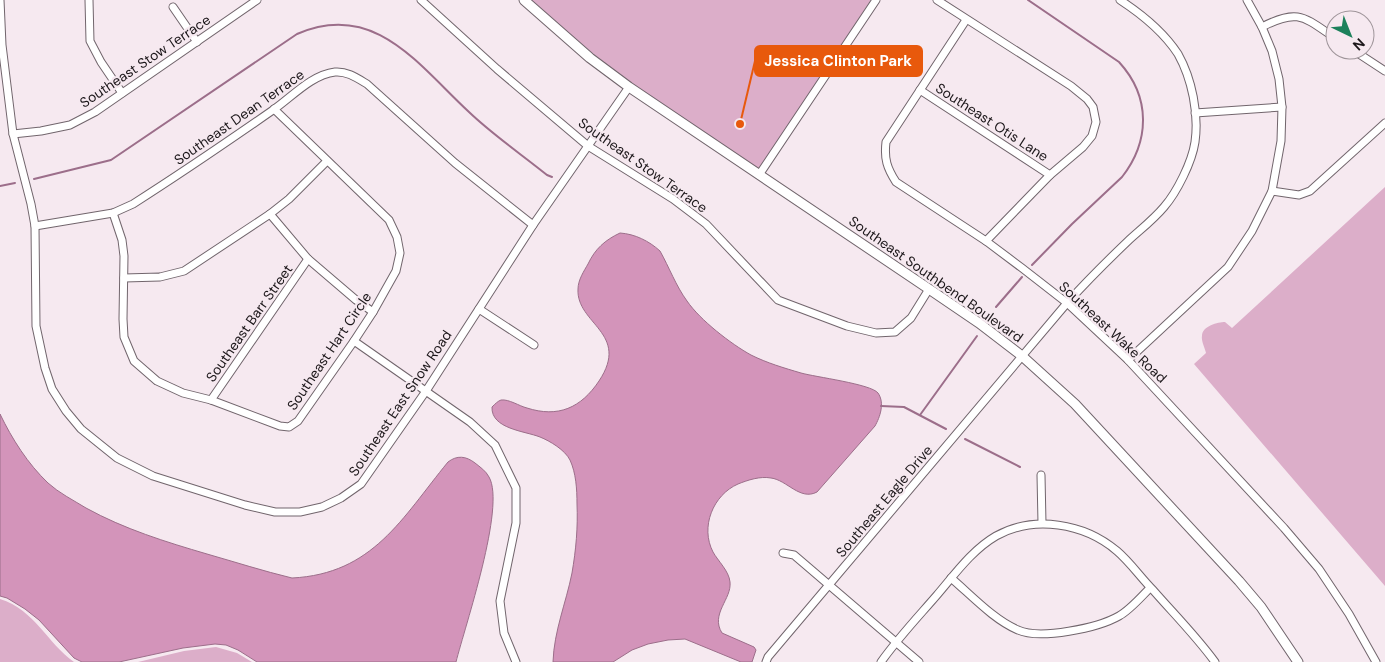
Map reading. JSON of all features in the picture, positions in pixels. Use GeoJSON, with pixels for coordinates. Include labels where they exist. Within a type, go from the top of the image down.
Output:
{"type":"FeatureCollection","features":[{"type":"Feature","properties":{"kind":"street","name":"Southeast East Snow Road"},"geometry":{"type":"LineString","coordinates":[[0,0],[2,45],[13,134],[35,226],[36,326],[45,368],[52,388],[66,411],[81,429],[117,458],[153,476],[245,506],[275,512],[300,512],[322,507],[341,498],[361,484],[426,391],[533,225],[629,87]]}},
{"type":"Feature","properties":{"kind":"street"},"geometry":{"type":"LineString","coordinates":[[89,0],[90,41],[101,62],[122,93]]}},
{"type":"Feature","properties":{"kind":"street","name":"Southeast Stow Terrace"},"geometry":{"type":"LineString","coordinates":[[13,134],[70,125],[94,112],[257,0]]}},
{"type":"Feature","properties":{"kind":"street","name":"Southeast Stow Terrace"},"geometry":{"type":"LineString","coordinates":[[421,0],[497,69],[588,146],[673,199],[706,224],[778,300],[847,326],[876,333],[895,332],[911,318],[929,289]]}},
{"type":"Feature","properties":{"kind":"street","name":"Southeast Southbend Boulevard"},"geometry":{"type":"LineString","coordinates":[[524,0],[590,58],[629,87],[979,323],[1022,356],[1075,404],[1238,581],[1261,607],[1298,662]]}},
{"type":"Feature","properties":{"kind":"street"},"geometry":{"type":"LineString","coordinates":[[759,175],[876,0]]}},
{"type":"Feature","properties":{"kind":"street"},"geometry":{"type":"LineString","coordinates":[[937,0],[1071,86],[1087,99],[1093,107],[1096,122],[1092,136],[1083,147],[1050,175],[986,241]]}},
{"type":"Feature","properties":{"kind":"street","name":"Southeast Eagle Drive"},"geometry":{"type":"LineString","coordinates":[[766,662],[768,657],[1066,303],[1164,207],[1177,189],[1187,168],[1195,143],[1195,113],[1188,75],[1178,54],[1161,32],[1150,21],[1120,0]]}},
{"type":"Feature","properties":{"kind":"street"},"geometry":{"type":"LineString","coordinates":[[1128,360],[1228,267],[1252,231],[1272,191],[1281,141],[1282,107],[1279,79],[1272,51],[1262,27],[1246,0]]}},
{"type":"Feature","properties":{"kind":"street"},"geometry":{"type":"LineString","coordinates":[[173,8],[197,42]]}},
{"type":"Feature","properties":{"kind":"street"},"geometry":{"type":"LineString","coordinates":[[1262,27],[1286,16],[1299,16],[1325,31]]}},
{"type":"Feature","properties":{"kind":"street","name":"Southeast Wake Road"},"geometry":{"type":"LineString","coordinates":[[966,20],[886,142],[884,158],[888,171],[896,182],[986,241],[1066,303],[1128,360],[1309,557],[1349,614],[1376,662]]}},
{"type":"Feature","properties":{"kind":"street"},"geometry":{"type":"LineString","coordinates":[[1368,60],[1385,71]]}},
{"type":"Feature","properties":{"kind":"street","name":"Southeast Dean Terrace"},"geometry":{"type":"LineString","coordinates":[[35,226],[113,213],[153,191],[274,109],[304,86],[320,77],[336,72],[351,74],[367,84],[455,163],[533,225]]}},
{"type":"Feature","properties":{"kind":"street","name":"Southeast Otis Lane"},"geometry":{"type":"LineString","coordinates":[[920,90],[1050,175]]}},
{"type":"Feature","properties":{"kind":"street"},"geometry":{"type":"LineString","coordinates":[[1195,113],[1282,107]]}},
{"type":"Feature","properties":{"kind":"street","name":"Southeast Hart Circle"},"geometry":{"type":"LineString","coordinates":[[113,213],[122,240],[124,256],[124,337],[134,361],[157,381],[183,393],[211,400],[280,426],[289,427],[298,421],[354,342],[396,271],[400,253],[397,237],[389,220],[274,109]]}},
{"type":"Feature","properties":{"kind":"street"},"geometry":{"type":"LineString","coordinates":[[1272,191],[1299,195],[1310,192],[1385,123]]}},
{"type":"Feature","properties":{"kind":"street"},"geometry":{"type":"LineString","coordinates":[[124,278],[160,277],[184,271],[270,214],[289,199],[327,161]]}},
{"type":"Feature","properties":{"kind":"street"},"geometry":{"type":"LineString","coordinates":[[270,214],[308,259],[373,312]]}},
{"type":"Feature","properties":{"kind":"street","name":"Southeast Barr Street"},"geometry":{"type":"LineString","coordinates":[[211,400],[308,259]]}},
{"type":"Feature","properties":{"kind":"street"},"geometry":{"type":"LineString","coordinates":[[479,309],[534,345]]}},
{"type":"Feature","properties":{"kind":"street"},"geometry":{"type":"LineString","coordinates":[[354,342],[470,422],[495,445],[516,488],[516,522],[500,601],[504,633],[516,662]]}},
{"type":"Feature","properties":{"kind":"street"},"geometry":{"type":"LineString","coordinates":[[1041,475],[1042,523]]}},
{"type":"Feature","properties":{"kind":"street"},"geometry":{"type":"LineString","coordinates":[[881,662],[896,641],[973,553],[996,537],[1019,526],[1042,523],[1073,528],[1089,534],[1117,551],[1195,635],[1215,662]]}},
{"type":"Feature","properties":{"kind":"street"},"geometry":{"type":"LineString","coordinates":[[783,553],[794,556],[919,662]]}},
{"type":"Feature","properties":{"kind":"street"},"geometry":{"type":"LineString","coordinates":[[951,578],[1006,624],[1020,631],[1044,634],[1095,626],[1120,616],[1150,588]]}},
{"type":"Feature","properties":{"kind":"shaded area"},"geometry":{"type":"Polygon","coordinates":[[[530,0],[871,0],[759,169],[624,79],[530,0]]]}},
{"type":"Feature","properties":{"kind":"shaded area"},"geometry":{"type":"Polygon","coordinates":[[[1385,187],[1385,586],[1194,364],[1206,353],[1202,338],[1207,327],[1225,322],[1232,328],[1385,187]]]}},
{"type":"Feature","properties":{"kind":"shaded area"},"geometry":{"type":"Polygon","coordinates":[[[620,233],[642,239],[660,251],[687,301],[716,331],[743,350],[776,365],[808,375],[865,387],[878,393],[880,397],[881,410],[875,426],[817,492],[805,494],[777,480],[767,478],[754,479],[729,489],[711,513],[708,532],[709,542],[713,552],[728,574],[730,582],[730,588],[718,619],[719,626],[722,633],[754,647],[756,650],[752,662],[741,662],[685,639],[648,644],[632,650],[613,662],[553,662],[558,628],[572,573],[576,547],[577,498],[574,470],[568,456],[561,449],[540,437],[503,425],[493,414],[492,407],[499,401],[504,400],[538,411],[559,411],[585,398],[599,381],[607,365],[609,351],[606,340],[580,301],[578,286],[597,249],[620,233]]]}},
{"type":"Feature","properties":{"kind":"shaded area"},"geometry":{"type":"Polygon","coordinates":[[[0,414],[21,451],[41,476],[57,490],[86,508],[130,529],[161,540],[292,578],[320,574],[344,566],[365,554],[383,540],[400,522],[448,462],[458,457],[472,461],[483,469],[489,477],[493,492],[492,513],[482,567],[456,662],[257,662],[238,650],[226,645],[215,644],[183,648],[119,662],[82,662],[74,658],[39,620],[25,609],[0,596],[0,414]]]}},
{"type":"Feature","properties":{"kind":"shaded area"},"geometry":{"type":"Polygon","coordinates":[[[0,599],[23,611],[74,662],[0,662],[0,599]]]}},
{"type":"Feature","properties":{"kind":"shaded area"},"geometry":{"type":"Polygon","coordinates":[[[216,647],[237,653],[252,662],[138,662],[184,651],[216,647]]]}},
{"type":"Feature","properties":{"kind":"waterway"},"geometry":{"type":"LineString","coordinates":[[1028,0],[1119,62],[1137,90],[1143,119],[1138,149],[1122,177],[1032,265]]}},
{"type":"Feature","properties":{"kind":"waterway"},"geometry":{"type":"LineString","coordinates":[[34,179],[111,160],[297,34],[325,26],[350,25],[373,32],[393,43],[413,58],[488,129],[552,177]]}},
{"type":"Feature","properties":{"kind":"waterway"},"geometry":{"type":"LineString","coordinates":[[0,186],[15,183]]}},
{"type":"Feature","properties":{"kind":"waterway"},"geometry":{"type":"LineString","coordinates":[[996,307],[1022,277]]}},
{"type":"Feature","properties":{"kind":"waterway"},"geometry":{"type":"LineString","coordinates":[[920,415],[977,336]]}},
{"type":"Feature","properties":{"kind":"waterway"},"geometry":{"type":"LineString","coordinates":[[881,406],[904,407],[946,429]]}},
{"type":"Feature","properties":{"kind":"waterway"},"geometry":{"type":"LineString","coordinates":[[965,439],[1020,467]]}},
{"type":"Feature","properties":{"kind":"place","name":"Jessica Clinton Park"},"geometry":{"type":"Point","coordinates":[740,124]}}]}
